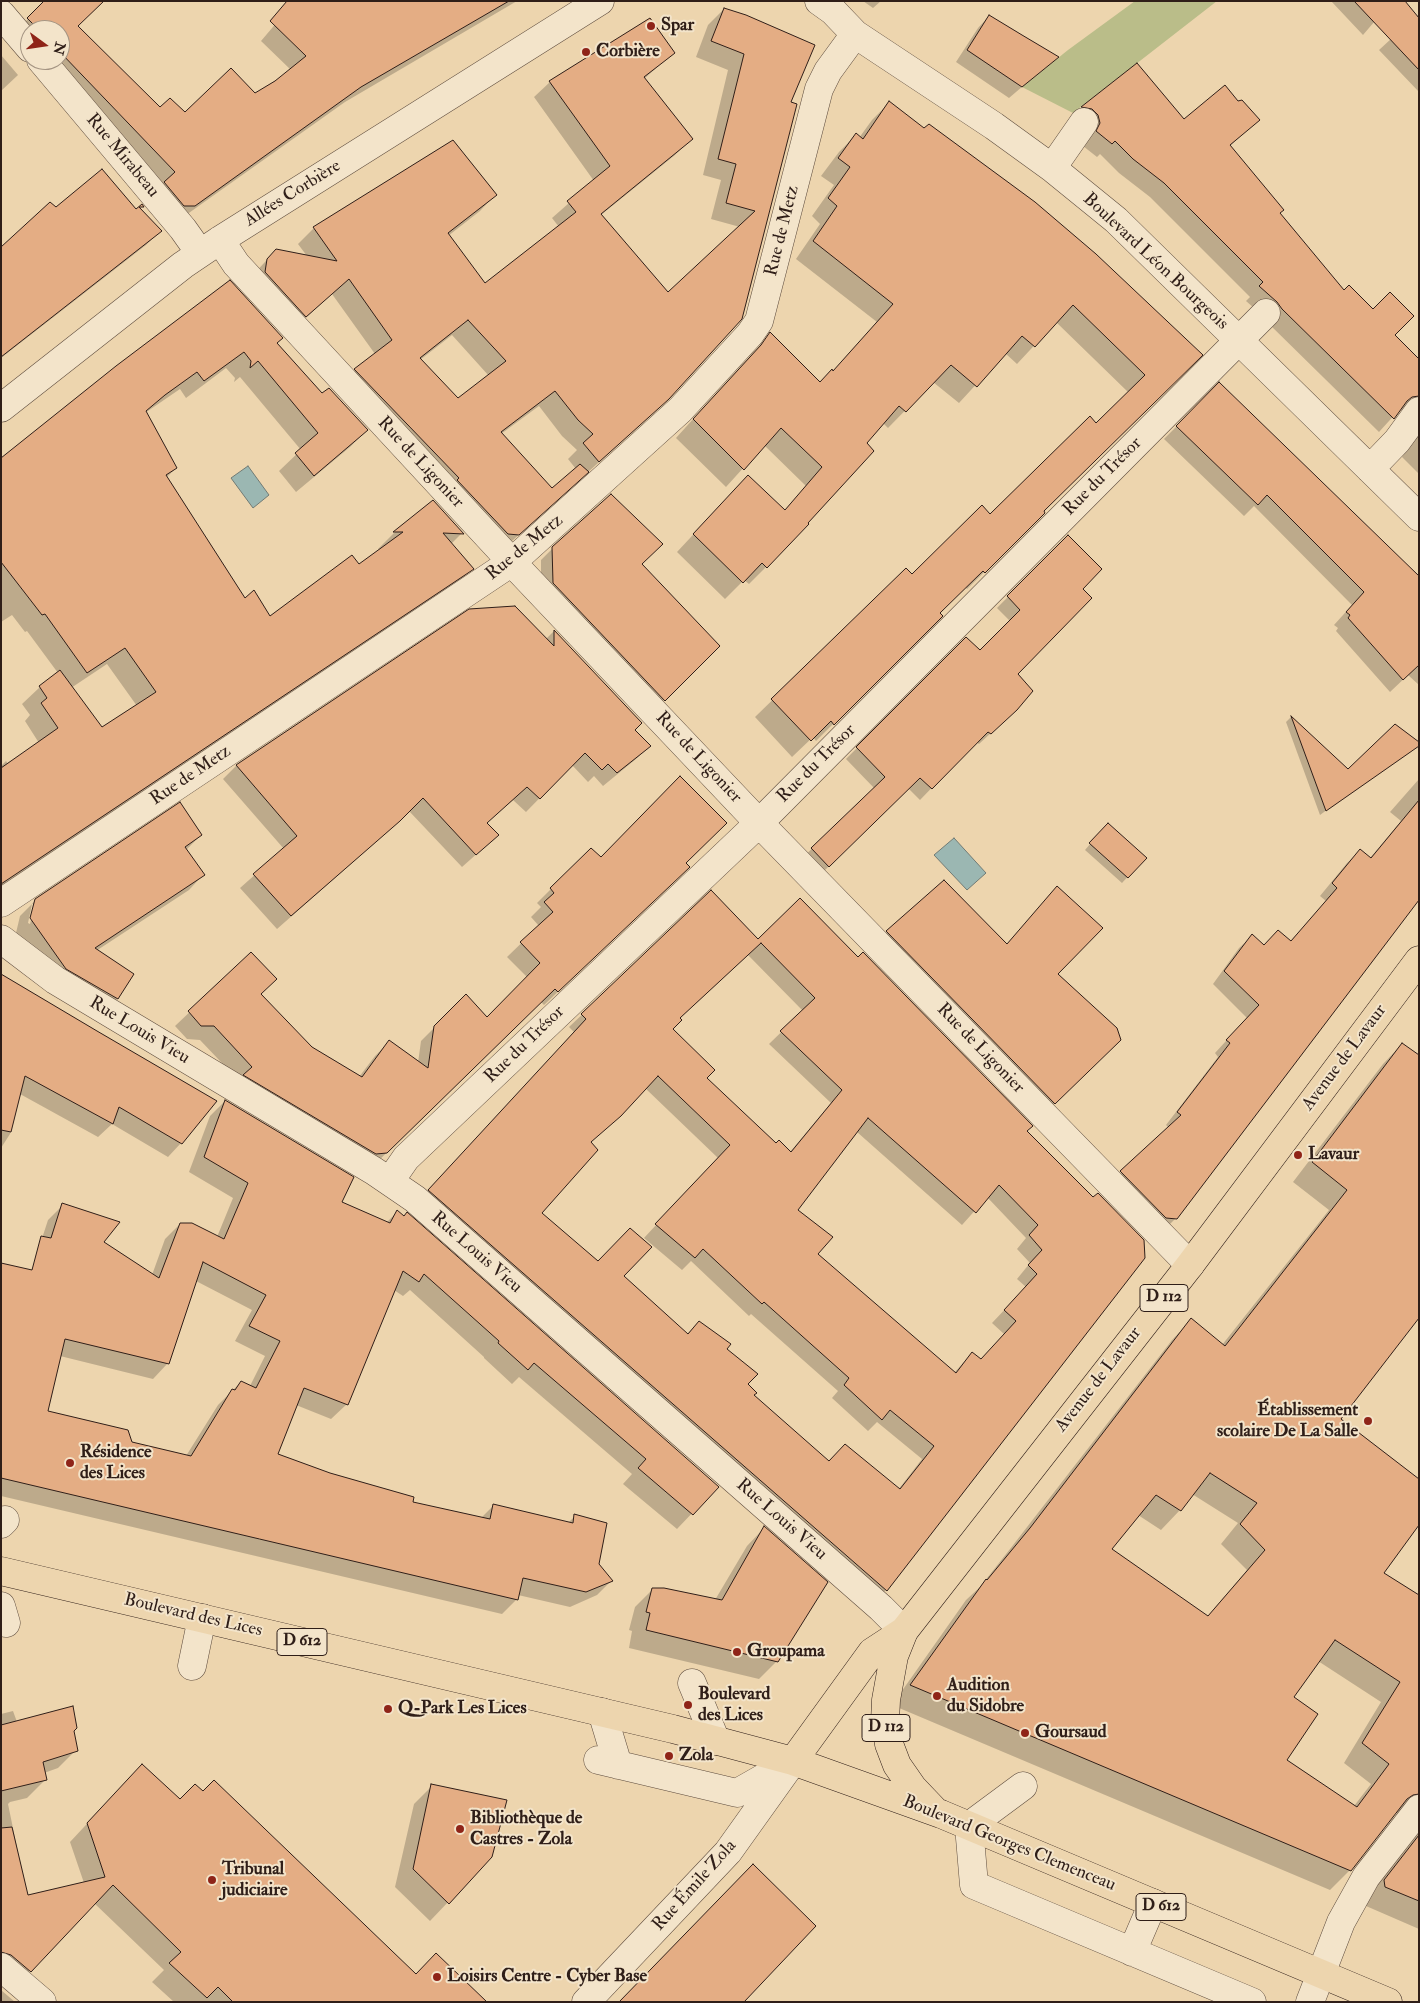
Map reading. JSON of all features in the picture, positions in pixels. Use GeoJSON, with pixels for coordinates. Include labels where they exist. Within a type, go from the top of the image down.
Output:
{"type":"FeatureCollection","features":[{"type":"Feature","properties":{"kind":"main road","name":"Avenue de Lavaur"},"geometry":{"type":"LineString","coordinates":[[935,1811],[913,1788],[897,1765],[889,1744],[885,1722],[886,1700],[894,1656],[904,1631],[1190,1265],[1419,960]]}},
{"type":"Feature","properties":{"kind":"main road","name":"Boulevard des Lices"},"geometry":{"type":"LineString","coordinates":[[1,1571],[602,1712],[793,1761]]}},
{"type":"Feature","properties":{"kind":"main road","name":"Avenue de Lavaur"},"geometry":{"type":"LineString","coordinates":[[793,1761],[872,1652],[904,1631]]}},
{"type":"Feature","properties":{"kind":"main road","name":"Boulevard Georges Clemenceau"},"geometry":{"type":"LineString","coordinates":[[793,1761],[935,1811],[1388,2002]]}},
{"type":"Feature","properties":{"kind":"street","name":"Allées Corbière"},"geometry":{"type":"LineString","coordinates":[[1,408],[210,246],[600,1]]}},
{"type":"Feature","properties":{"kind":"street","name":"Boulevard Léon Bourgeois"},"geometry":{"type":"LineString","coordinates":[[819,1],[855,34],[987,120],[1052,168],[1116,220],[1238,342],[1419,517]]}},
{"type":"Feature","properties":{"kind":"street"},"geometry":{"type":"LineString","coordinates":[[1,14],[20,36]]}},
{"type":"Feature","properties":{"kind":"street","name":"Rue de Metz"},"geometry":{"type":"LineString","coordinates":[[1,903],[512,562],[680,410],[750,334],[759,321],[819,89],[832,65],[855,34]]}},
{"type":"Feature","properties":{"kind":"street","name":"Rue Mirabeau"},"geometry":{"type":"LineString","coordinates":[[49,70],[184,229],[210,246]]}},
{"type":"Feature","properties":{"kind":"street"},"geometry":{"type":"LineString","coordinates":[[1052,168],[1084,122]]}},
{"type":"Feature","properties":{"kind":"street","name":"Rue de Ligonier"},"geometry":{"type":"LineString","coordinates":[[210,246],[236,264],[512,562],[759,823],[1190,1265]]}},
{"type":"Feature","properties":{"kind":"street","name":"Rue du Trésor"},"geometry":{"type":"LineString","coordinates":[[390,1180],[406,1158],[759,823],[1266,312]]}},
{"type":"Feature","properties":{"kind":"street"},"geometry":{"type":"LineString","coordinates":[[1370,469],[1397,441],[1419,411]]}},
{"type":"Feature","properties":{"kind":"street","name":"Rue Louis Vieu"},"geometry":{"type":"LineString","coordinates":[[1,939],[54,980],[390,1180],[415,1199],[881,1608],[904,1631]]}},
{"type":"Feature","properties":{"kind":"street"},"geometry":{"type":"LineString","coordinates":[[192,1666],[202,1618]]}},
{"type":"Feature","properties":{"kind":"street"},"geometry":{"type":"LineString","coordinates":[[692,1683],[716,1741]]}},
{"type":"Feature","properties":{"kind":"street"},"geometry":{"type":"LineString","coordinates":[[602,1712],[608,1763],[737,1793],[793,1761]]}},
{"type":"Feature","properties":{"kind":"street","name":"Rue Émile Zola"},"geometry":{"type":"LineString","coordinates":[[586,2002],[728,1852],[793,1761]]}},
{"type":"Feature","properties":{"kind":"street"},"geometry":{"type":"LineString","coordinates":[[1023,1786],[969,1826],[974,1885],[1252,2002]]}},
{"type":"Feature","properties":{"kind":"street"},"geometry":{"type":"LineString","coordinates":[[1310,2002],[1341,1922],[1366,1877],[1419,1809]]}},
{"type":"Feature","properties":{"kind":"street"},"geometry":{"type":"LineString","coordinates":[[1132,1952],[1154,1903]]}},
{"type":"Feature","properties":{"kind":"street"},"geometry":{"type":"LineString","coordinates":[[1,1967],[42,2002]]}},
{"type":"Feature","properties":{"kind":"green space"},"geometry":{"type":"Polygon","coordinates":[[[1135,1],[1217,1],[1073,113],[1022,87],[1068,50],[1135,1]]]}},
{"type":"Feature","properties":{"kind":"water"},"geometry":{"type":"Polygon","coordinates":[[[248,466],[269,495],[253,508],[231,478],[248,466]]]}},
{"type":"Feature","properties":{"kind":"water"},"geometry":{"type":"Polygon","coordinates":[[[954,838],[986,873],[967,890],[934,855],[954,838]]]}},
{"type":"Feature","properties":{"kind":"building"},"geometry":{"type":"Polygon","coordinates":[[[44,1],[104,1],[78,26],[160,107],[170,98],[185,112],[231,68],[255,93],[275,81],[306,56],[270,21],[287,1],[509,1],[361,87],[195,206],[184,206],[164,182],[175,172],[70,62],[70,20],[29,20],[27,18],[44,1]]]}},
{"type":"Feature","properties":{"kind":"building"},"geometry":{"type":"Polygon","coordinates":[[[1354,1],[1405,1],[1419,18],[1419,70],[1354,1]]]}},
{"type":"Feature","properties":{"kind":"building"},"geometry":{"type":"Polygon","coordinates":[[[724,8],[746,15],[815,45],[791,102],[797,104],[742,319],[669,399],[599,462],[583,443],[593,434],[578,420],[555,391],[501,432],[552,488],[580,464],[589,472],[519,535],[508,534],[457,480],[459,478],[354,369],[392,340],[349,279],[306,317],[265,272],[267,259],[276,249],[337,261],[313,227],[453,140],[497,195],[448,233],[485,283],[576,212],[567,201],[610,166],[549,81],[650,18],[675,53],[644,77],[693,139],[601,214],[668,292],[755,211],[726,203],[736,164],[718,159],[744,54],[711,41],[724,8]],[[468,320],[420,358],[458,398],[506,361],[468,320]]]}},
{"type":"Feature","properties":{"kind":"building"},"geometry":{"type":"Polygon","coordinates":[[[989,15],[1059,57],[1022,87],[967,50],[989,15]]]}},
{"type":"Feature","properties":{"kind":"building"},"geometry":{"type":"Polygon","coordinates":[[[1137,63],[1184,119],[1225,85],[1238,101],[1242,100],[1260,120],[1230,145],[1284,210],[1280,213],[1344,290],[1349,285],[1373,309],[1390,292],[1414,316],[1395,335],[1419,359],[1419,396],[1412,397],[1407,401],[1394,419],[1259,286],[1263,282],[1164,183],[1133,159],[1115,141],[1112,144],[1096,131],[1100,123],[1098,115],[1092,109],[1081,107],[1137,63]]]}},
{"type":"Feature","properties":{"kind":"building"},"geometry":{"type":"Polygon","coordinates":[[[889,101],[924,128],[929,124],[1035,202],[1096,254],[1203,355],[1044,511],[1045,513],[985,573],[983,571],[940,613],[943,616],[834,725],[831,721],[811,741],[771,699],[906,568],[912,574],[982,505],[990,514],[1090,416],[1096,423],[1145,375],[1073,305],[1035,347],[1022,336],[977,387],[951,365],[906,412],[899,406],[867,443],[874,451],[767,568],[762,563],[743,583],[693,534],[748,475],[785,510],[822,467],[781,428],[744,470],[693,419],[761,345],[770,332],[820,382],[832,369],[833,371],[893,304],[813,241],[837,206],[828,198],[850,167],[838,158],[856,133],[863,139],[889,101]]]}},
{"type":"Feature","properties":{"kind":"building"},"geometry":{"type":"Polygon","coordinates":[[[102,169],[136,209],[142,204],[144,207],[139,207],[162,231],[1,357],[1,247],[50,202],[56,207],[102,169]]]}},
{"type":"Feature","properties":{"kind":"building"},"geometry":{"type":"Polygon","coordinates":[[[230,280],[283,338],[277,343],[322,393],[329,388],[368,430],[314,476],[295,453],[318,433],[258,361],[250,368],[251,361],[244,352],[204,381],[197,372],[146,411],[177,468],[166,475],[245,598],[254,590],[270,616],[352,555],[359,564],[403,532],[393,532],[433,500],[464,534],[443,533],[474,569],[1,884],[1,768],[58,728],[41,703],[47,698],[39,686],[60,670],[102,727],[156,692],[125,648],[87,673],[45,614],[42,615],[1,562],[1,458],[116,366],[230,280]]]}},
{"type":"Feature","properties":{"kind":"building"},"geometry":{"type":"Polygon","coordinates":[[[1219,382],[1419,576],[1419,665],[1403,680],[1348,618],[1350,615],[1346,612],[1364,592],[1267,495],[1258,505],[1176,426],[1219,382]]]}},
{"type":"Feature","properties":{"kind":"building"},"geometry":{"type":"Polygon","coordinates":[[[611,494],[663,544],[642,564],[720,646],[665,701],[553,583],[552,547],[611,494]]]}},
{"type":"Feature","properties":{"kind":"building"},"geometry":{"type":"Polygon","coordinates":[[[1068,535],[1102,569],[1083,589],[1092,598],[1018,674],[1033,691],[1017,710],[991,734],[988,732],[932,789],[920,778],[829,867],[811,848],[885,777],[856,747],[966,637],[980,650],[1020,610],[1007,596],[1068,535]]]}},
{"type":"Feature","properties":{"kind":"building"},"geometry":{"type":"Polygon","coordinates":[[[515,606],[554,646],[554,630],[642,723],[635,730],[651,746],[617,773],[608,764],[602,770],[585,753],[540,799],[527,787],[487,823],[499,835],[476,855],[423,798],[400,821],[291,916],[253,874],[297,836],[236,765],[469,609],[515,606]]]}},
{"type":"Feature","properties":{"kind":"building"},"geometry":{"type":"Polygon","coordinates":[[[1291,716],[1348,769],[1395,724],[1419,742],[1419,746],[1326,811],[1291,716]]]}},
{"type":"Feature","properties":{"kind":"building"},"geometry":{"type":"Polygon","coordinates":[[[680,776],[727,823],[686,863],[690,867],[558,992],[555,989],[387,1153],[376,1154],[243,1075],[252,1067],[214,1026],[201,1026],[188,1011],[251,952],[277,979],[261,994],[312,1047],[362,1077],[389,1040],[428,1068],[434,1026],[466,994],[487,1017],[540,963],[520,942],[553,912],[544,902],[554,893],[550,888],[591,848],[601,857],[680,776]]]}},
{"type":"Feature","properties":{"kind":"building"},"geometry":{"type":"Polygon","coordinates":[[[1419,800],[1419,900],[1177,1219],[1166,1218],[1120,1171],[1181,1115],[1177,1112],[1230,1043],[1226,1040],[1259,1005],[1224,971],[1252,934],[1264,945],[1278,930],[1291,941],[1337,888],[1332,883],[1360,849],[1371,858],[1419,800]]]}},
{"type":"Feature","properties":{"kind":"building"},"geometry":{"type":"Polygon","coordinates":[[[180,802],[202,835],[185,847],[205,875],[95,948],[134,974],[118,999],[66,969],[30,918],[35,899],[180,802]]]}},
{"type":"Feature","properties":{"kind":"building"},"geometry":{"type":"Polygon","coordinates":[[[1108,823],[1147,858],[1128,878],[1089,843],[1108,823]]]}},
{"type":"Feature","properties":{"kind":"building"},"geometry":{"type":"Polygon","coordinates":[[[944,880],[1007,944],[1057,886],[1103,928],[1058,974],[1117,1028],[1121,1040],[1055,1104],[886,931],[944,880]]]}},
{"type":"Feature","properties":{"kind":"building"},"geometry":{"type":"Polygon","coordinates":[[[711,890],[758,939],[800,898],[858,957],[863,952],[1033,1126],[1027,1131],[1093,1197],[1098,1193],[1144,1240],[1145,1258],[887,1591],[428,1190],[586,1019],[581,1014],[711,890]],[[761,943],[680,1018],[682,1020],[673,1029],[715,1070],[707,1078],[776,1143],[779,1140],[791,1152],[842,1090],[780,1031],[815,998],[761,943]],[[658,1076],[621,1116],[591,1142],[598,1150],[542,1213],[598,1261],[630,1228],[652,1247],[624,1276],[688,1334],[699,1321],[731,1344],[727,1349],[758,1374],[748,1384],[757,1393],[754,1395],[829,1461],[845,1444],[900,1489],[934,1446],[890,1410],[882,1420],[844,1385],[849,1378],[764,1302],[762,1304],[703,1249],[695,1258],[655,1224],[730,1145],[658,1076]],[[868,1118],[798,1210],[833,1237],[818,1254],[956,1373],[972,1352],[981,1359],[1016,1321],[1004,1310],[1037,1274],[1028,1265],[1042,1250],[1029,1235],[1038,1225],[999,1185],[976,1213],[868,1118]]]}},
{"type":"Feature","properties":{"kind":"building"},"geometry":{"type":"Polygon","coordinates":[[[1,974],[217,1101],[182,1144],[119,1107],[113,1124],[25,1076],[11,1132],[1,1130],[1,974]]]}},
{"type":"Feature","properties":{"kind":"building"},"geometry":{"type":"Polygon","coordinates":[[[1402,1043],[1419,1055],[1419,1318],[1341,1419],[1419,1479],[1419,1525],[1384,1573],[1419,1595],[1419,1794],[1407,1799],[1351,1871],[910,1685],[986,1579],[1030,1528],[1191,1318],[1225,1346],[1347,1190],[1312,1162],[1402,1043]],[[1210,1473],[1181,1511],[1156,1495],[1112,1549],[1208,1616],[1265,1550],[1240,1524],[1257,1503],[1210,1473]],[[1335,1640],[1294,1697],[1318,1714],[1287,1760],[1357,1807],[1389,1764],[1362,1743],[1400,1682],[1335,1640]]]}},
{"type":"Feature","properties":{"kind":"building"},"geometry":{"type":"Polygon","coordinates":[[[225,1100],[354,1177],[342,1202],[390,1223],[397,1210],[404,1216],[407,1212],[719,1487],[693,1515],[638,1468],[646,1459],[534,1363],[528,1370],[498,1343],[499,1341],[424,1274],[419,1282],[403,1271],[348,1405],[304,1388],[278,1454],[330,1473],[414,1497],[413,1502],[490,1519],[493,1504],[573,1523],[574,1514],[607,1523],[599,1564],[613,1581],[586,1592],[523,1578],[518,1600],[1,1478],[1,1263],[32,1270],[41,1236],[51,1238],[62,1203],[120,1222],[104,1242],[159,1278],[180,1223],[192,1223],[224,1239],[248,1183],[204,1157],[225,1100]],[[203,1262],[169,1364],[65,1339],[48,1411],[128,1430],[132,1442],[191,1456],[232,1389],[235,1390],[241,1381],[256,1388],[280,1341],[249,1326],[266,1295],[203,1262]]]}},
{"type":"Feature","properties":{"kind":"building"},"geometry":{"type":"Polygon","coordinates":[[[764,1526],[828,1582],[778,1662],[646,1630],[650,1613],[646,1612],[652,1588],[664,1588],[722,1600],[764,1526]]]}},
{"type":"Feature","properties":{"kind":"building"},"geometry":{"type":"Polygon","coordinates":[[[73,1706],[77,1728],[74,1731],[78,1751],[43,1762],[47,1780],[1,1791],[1,1725],[73,1706]]]}},
{"type":"Feature","properties":{"kind":"building","name":"Tribunal judiciaire"},"geometry":{"type":"Polygon","coordinates":[[[142,1764],[180,1799],[195,1784],[203,1791],[214,1780],[416,1974],[436,1953],[487,2002],[233,2002],[218,1987],[207,1998],[169,1963],[181,1952],[113,1885],[31,1972],[11,1955],[1,1952],[1,1828],[12,1827],[28,1895],[105,1877],[87,1823],[142,1764]]]}},
{"type":"Feature","properties":{"kind":"building","name":"Bibliothèque de Castres - Zola"},"geometry":{"type":"Polygon","coordinates":[[[431,1784],[507,1800],[492,1857],[449,1904],[413,1869],[431,1784]]]}},
{"type":"Feature","properties":{"kind":"building"},"geometry":{"type":"Polygon","coordinates":[[[1419,1835],[1419,1901],[1385,1887],[1384,1880],[1419,1835]]]}},
{"type":"Feature","properties":{"kind":"building"},"geometry":{"type":"Polygon","coordinates":[[[753,1864],[816,1926],[744,2002],[619,2002],[753,1864]]]}},
{"type":"Feature","properties":{"kind":"place","name":"Spar"},"geometry":{"type":"Point","coordinates":[651,26]}},
{"type":"Feature","properties":{"kind":"place","name":"Corbière"},"geometry":{"type":"Point","coordinates":[586,52]}},
{"type":"Feature","properties":{"kind":"place","name":"Lavaur"},"geometry":{"type":"Point","coordinates":[1298,1155]}},
{"type":"Feature","properties":{"kind":"place","name":"Établissement scolaire De La Salle"},"geometry":{"type":"Point","coordinates":[1368,1421]}},
{"type":"Feature","properties":{"kind":"place","name":"Résidence des Lices"},"geometry":{"type":"Point","coordinates":[70,1463]}},
{"type":"Feature","properties":{"kind":"place","name":"Groupama"},"geometry":{"type":"Point","coordinates":[737,1652]}},
{"type":"Feature","properties":{"kind":"place","name":"Audition du Sidobre"},"geometry":{"type":"Point","coordinates":[937,1696]}},
{"type":"Feature","properties":{"kind":"place","name":"Boulevard des Lices"},"geometry":{"type":"Point","coordinates":[688,1705]}},
{"type":"Feature","properties":{"kind":"place","name":"Q-Park Les Lices"},"geometry":{"type":"Point","coordinates":[388,1709]}},
{"type":"Feature","properties":{"kind":"place","name":"Goursaud"},"geometry":{"type":"Point","coordinates":[1025,1733]}},
{"type":"Feature","properties":{"kind":"place","name":"Zola"},"geometry":{"type":"Point","coordinates":[669,1756]}},
{"type":"Feature","properties":{"kind":"place","name":"Bibliothèque de Castres - Zola"},"geometry":{"type":"Point","coordinates":[460,1829]}},
{"type":"Feature","properties":{"kind":"place","name":"Tribunal judiciaire"},"geometry":{"type":"Point","coordinates":[212,1880]}},
{"type":"Feature","properties":{"kind":"place","name":"Loisirs Centre - Cyber Base"},"geometry":{"type":"Point","coordinates":[437,1977]}}]}
